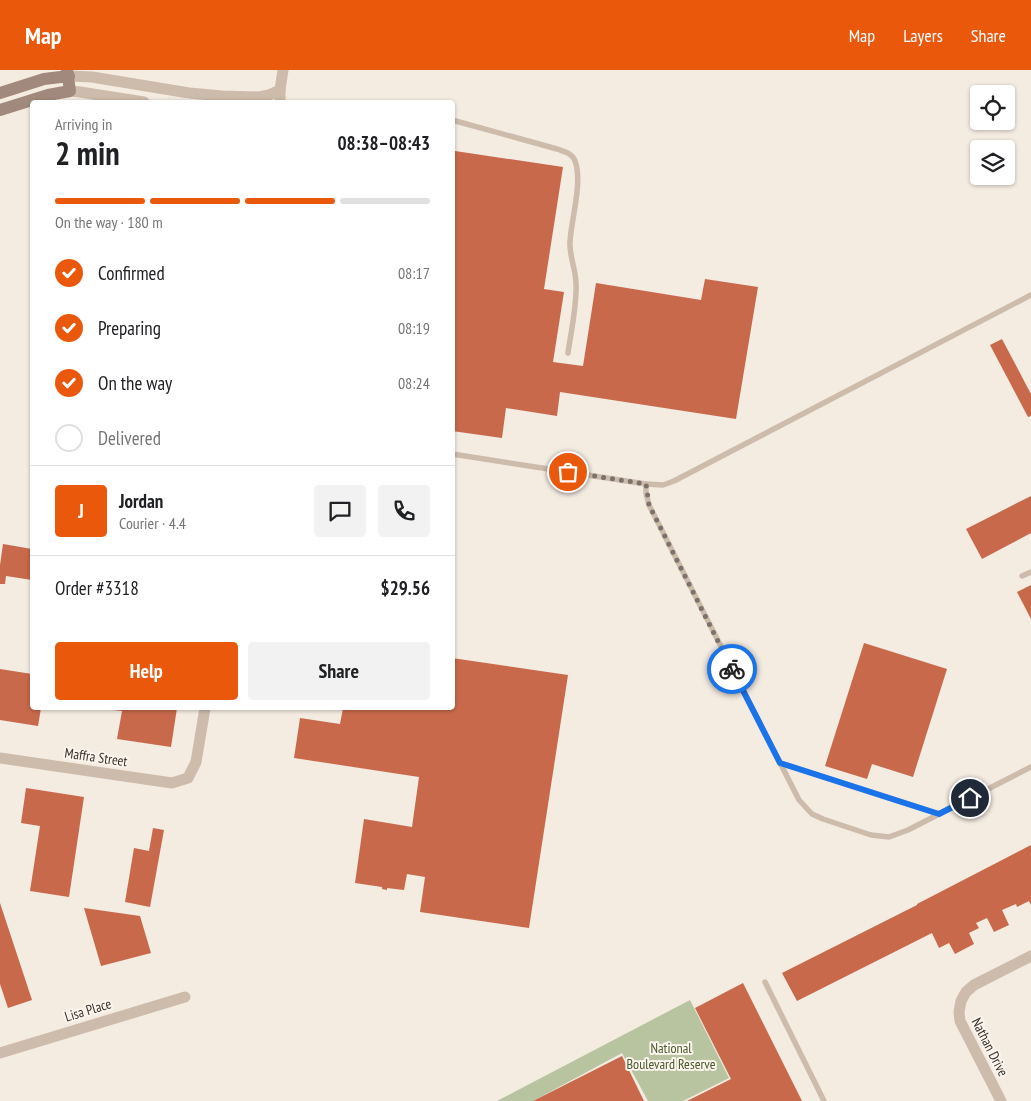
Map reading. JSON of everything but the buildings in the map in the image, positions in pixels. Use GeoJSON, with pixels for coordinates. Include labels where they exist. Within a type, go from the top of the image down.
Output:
{"type":"FeatureCollection","features":[{"type":"Feature","properties":{"kind":"street"},"geometry":{"type":"LineString","coordinates":[[280,100],[283,70]]}},
{"type":"Feature","properties":{"kind":"street"},"geometry":{"type":"LineString","coordinates":[[0,93],[68,73],[189,93],[222,96],[269,96],[280,90]]}},
{"type":"Feature","properties":{"kind":"street"},"geometry":{"type":"LineString","coordinates":[[68,73],[70,91]]}},
{"type":"Feature","properties":{"kind":"street"},"geometry":{"type":"LineString","coordinates":[[32,100],[70,91],[131,100]]}},
{"type":"Feature","properties":{"kind":"street"},"geometry":{"type":"LineString","coordinates":[[0,110],[30,101]]}},
{"type":"Feature","properties":{"kind":"street","name":"Maffra Street"},"geometry":{"type":"LineString","coordinates":[[0,758],[172,783],[188,778],[196,762],[205,710]]}},
{"type":"Feature","properties":{"kind":"street","name":"Nathan Drive"},"geometry":{"type":"LineString","coordinates":[[1001,1101],[960,1021],[961,1001],[966,992],[974,985],[1031,956]]}},
{"type":"Feature","properties":{"kind":"street","name":"Lisa Place"},"geometry":{"type":"LineString","coordinates":[[0,1053],[185,997]]}},
{"type":"Feature","properties":{"kind":"lane"},"geometry":{"type":"LineString","coordinates":[[455,121],[567,152],[573,157],[578,168],[578,182],[570,247],[576,285],[568,353]]}},
{"type":"Feature","properties":{"kind":"lane"},"geometry":{"type":"LineString","coordinates":[[455,454],[663,485],[1031,295]]}},
{"type":"Feature","properties":{"kind":"lane"},"geometry":{"type":"LineString","coordinates":[[646,484],[649,505],[799,800],[812,814],[881,837],[889,837],[908,830],[1031,767]]}},
{"type":"Feature","properties":{"kind":"lane"},"geometry":{"type":"LineString","coordinates":[[1022,576],[1031,572]]}},
{"type":"Feature","properties":{"kind":"lane"},"geometry":{"type":"LineString","coordinates":[[780,763],[939,814]]}},
{"type":"Feature","properties":{"kind":"lane"},"geometry":{"type":"LineString","coordinates":[[765,982],[824,1101]]}},
{"type":"Feature","properties":{"kind":"green space","name":"National Boulevard Reserve"},"geometry":{"type":"Polygon","coordinates":[[[690,1000],[729,1078],[683,1101],[648,1101],[622,1053],[533,1101],[497,1101],[690,1000]]]}},
{"type":"Feature","properties":{"kind":"way so far"},"geometry":{"type":"LineString","coordinates":[[568,472],[646,484],[649,505],[732,669]]}},
{"type":"Feature","properties":{"kind":"route"},"geometry":{"type":"LineString","coordinates":[[732,669],[780,763],[939,814],[970,798]]}}]}
